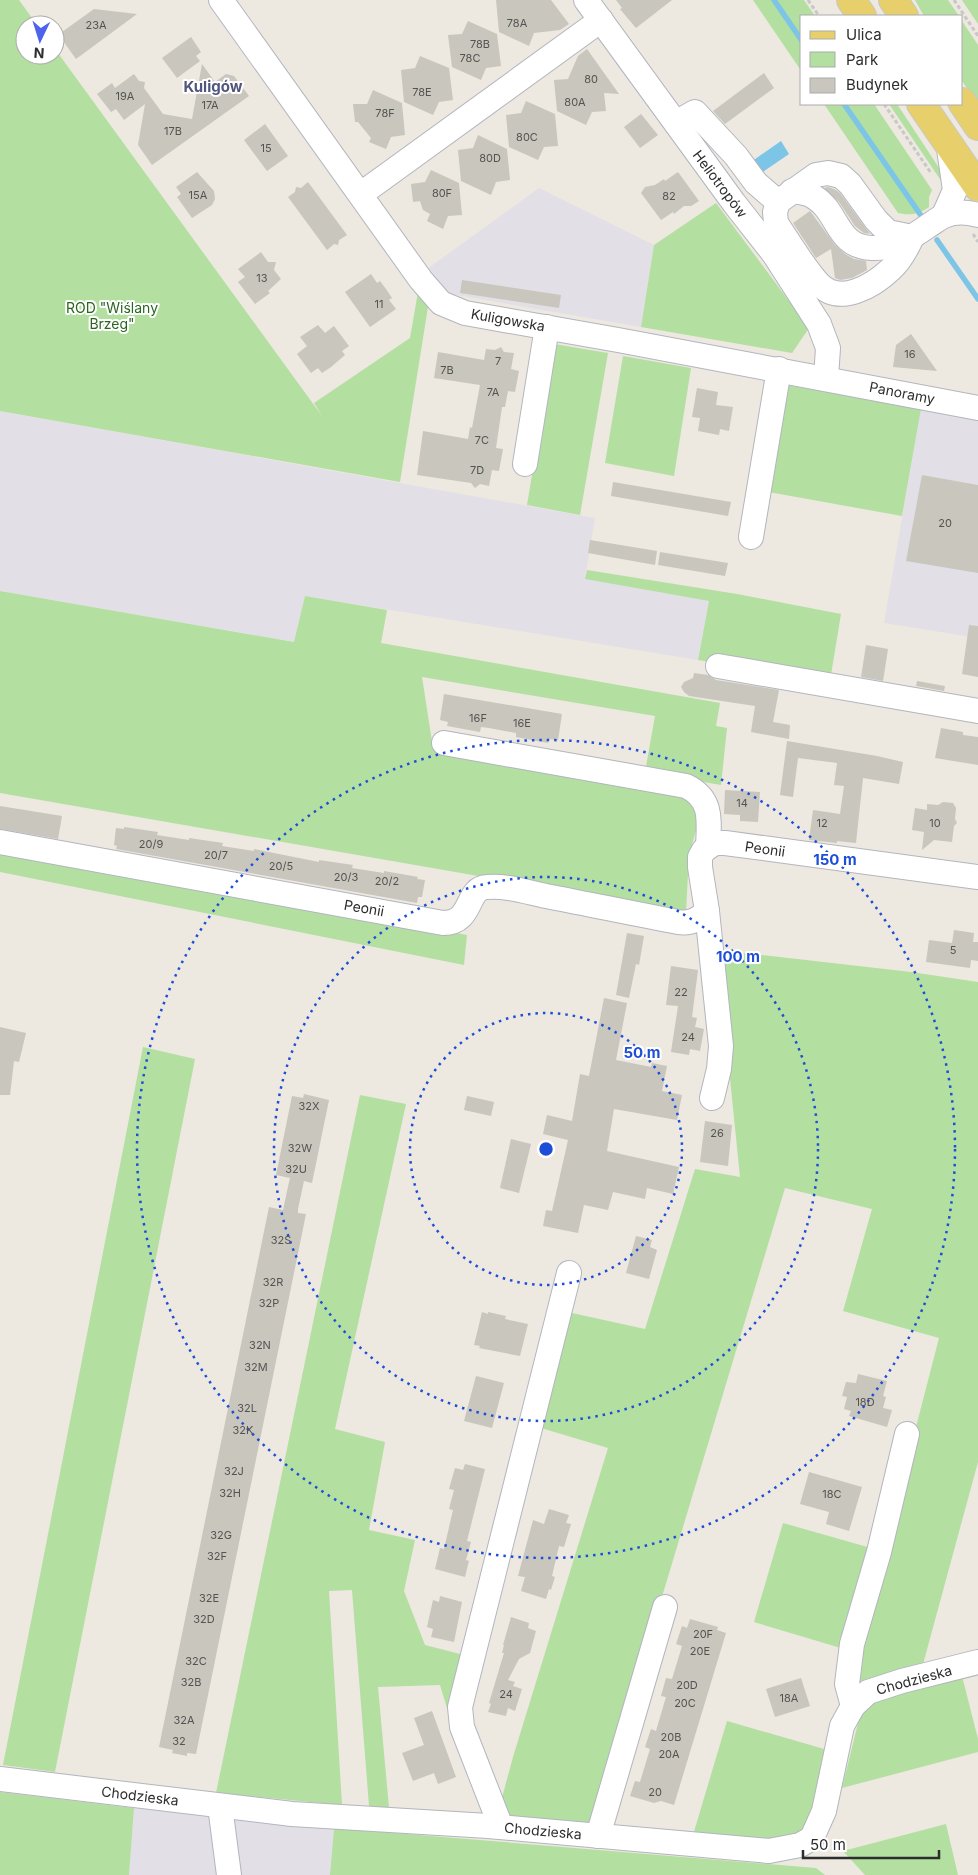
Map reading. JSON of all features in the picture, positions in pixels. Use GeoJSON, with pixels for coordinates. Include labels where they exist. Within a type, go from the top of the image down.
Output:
{"type":"FeatureCollection","features":[{"type":"Feature","properties":{"kind":"main road"},"geometry":{"type":"LineString","coordinates":[[851,0],[861,15]]}},
{"type":"Feature","properties":{"kind":"main road"},"geometry":{"type":"LineString","coordinates":[[893,0],[903,15]]}},
{"type":"Feature","properties":{"kind":"main road"},"geometry":{"type":"LineString","coordinates":[[963,104],[978,126]]}},
{"type":"Feature","properties":{"kind":"main road"},"geometry":{"type":"LineString","coordinates":[[923,105],[978,187]]}},
{"type":"Feature","properties":{"kind":"street","name":"Kuligowska"},"geometry":{"type":"LineString","coordinates":[[221,0],[421,280],[442,303],[465,313],[826,378]]}},
{"type":"Feature","properties":{"kind":"street","name":"Heliotropów"},"geometry":{"type":"LineString","coordinates":[[586,0],[734,203],[774,254],[819,324],[828,348],[826,378]]}},
{"type":"Feature","properties":{"kind":"street"},"geometry":{"type":"LineString","coordinates":[[360,194],[601,20]]}},
{"type":"Feature","properties":{"kind":"street"},"geometry":{"type":"LineString","coordinates":[[676,123],[695,112],[736,156],[756,183],[785,196],[814,197],[825,207],[848,240],[858,246],[872,248],[888,247],[912,237],[944,215],[958,213],[978,215]]}},
{"type":"Feature","properties":{"kind":"street"},"geometry":{"type":"LineString","coordinates":[[944,215],[954,190],[948,142]]}},
{"type":"Feature","properties":{"kind":"street"},"geometry":{"type":"LineString","coordinates":[[828,172],[841,176],[850,184],[876,220],[888,232],[912,237],[907,248],[892,269],[862,290],[851,293],[835,293],[820,285],[776,223],[775,212],[785,196],[816,175],[828,172]]}},
{"type":"Feature","properties":{"kind":"street"},"geometry":{"type":"LineString","coordinates":[[825,207],[862,200]]}},
{"type":"Feature","properties":{"kind":"street"},"geometry":{"type":"LineString","coordinates":[[839,228],[876,220]]}},
{"type":"Feature","properties":{"kind":"street"},"geometry":{"type":"LineString","coordinates":[[526,464],[547,327]]}},
{"type":"Feature","properties":{"kind":"street"},"geometry":{"type":"LineString","coordinates":[[751,537],[779,369]]}},
{"type":"Feature","properties":{"kind":"street","name":"Panoramy"},"geometry":{"type":"LineString","coordinates":[[826,378],[978,408]]}},
{"type":"Feature","properties":{"kind":"street"},"geometry":{"type":"LineString","coordinates":[[718,666],[978,711]]}},
{"type":"Feature","properties":{"kind":"street"},"geometry":{"type":"LineString","coordinates":[[444,743],[686,786],[695,790],[705,800],[709,817],[708,847],[700,857],[700,867],[707,911],[721,1046],[719,1069],[712,1098]]}},
{"type":"Feature","properties":{"kind":"street","name":"Peonii"},"geometry":{"type":"LineString","coordinates":[[0,842],[450,923],[460,918],[476,892],[485,887],[526,892],[686,923],[696,920],[707,911]]}},
{"type":"Feature","properties":{"kind":"street","name":"Peonii"},"geometry":{"type":"LineString","coordinates":[[708,847],[715,843],[725,844],[978,877]]}},
{"type":"Feature","properties":{"kind":"street"},"geometry":{"type":"LineString","coordinates":[[500,1827],[462,1728],[460,1707],[569,1272]]}},
{"type":"Feature","properties":{"kind":"street"},"geometry":{"type":"LineString","coordinates":[[853,1706],[847,1684],[852,1644],[879,1552],[907,1434]]}},
{"type":"Feature","properties":{"kind":"street"},"geometry":{"type":"LineString","coordinates":[[598,1836],[665,1607]]}},
{"type":"Feature","properties":{"kind":"street","name":"Chodzieska"},"geometry":{"type":"LineString","coordinates":[[0,1779],[292,1814],[500,1827],[768,1851],[800,1845],[812,1838],[824,1811],[842,1726],[853,1706],[868,1692],[902,1681],[978,1662]]}},
{"type":"Feature","properties":{"kind":"street"},"geometry":{"type":"LineString","coordinates":[[220,1806],[229,1875]]}},
{"type":"Feature","properties":{"kind":"path"},"geometry":{"type":"LineString","coordinates":[[808,0],[818,15]]}},
{"type":"Feature","properties":{"kind":"path"},"geometry":{"type":"LineString","coordinates":[[954,0],[978,36]]}},
{"type":"Feature","properties":{"kind":"shaded area"},"geometry":{"type":"Polygon","coordinates":[[[539,188],[654,245],[641,327],[445,293],[427,269],[539,188]]]}},
{"type":"Feature","properties":{"kind":"shaded area"},"geometry":{"type":"Polygon","coordinates":[[[921,409],[978,419],[978,638],[884,623],[921,409]]]}},
{"type":"Feature","properties":{"kind":"shaded area"},"geometry":{"type":"Polygon","coordinates":[[[0,411],[595,518],[585,579],[709,601],[698,660],[305,596],[295,642],[0,591],[0,411]]]}},
{"type":"Feature","properties":{"kind":"shaded area"},"geometry":{"type":"Polygon","coordinates":[[[134,1808],[334,1828],[330,1875],[129,1875],[134,1808]]]}},
{"type":"Feature","properties":{"kind":"green space","name":"ROD \"Wiślany Brzeg\""},"geometry":{"type":"Polygon","coordinates":[[[0,0],[19,0],[30,15],[15,15],[15,65],[65,65],[65,63],[322,416],[314,403],[410,338],[418,292],[428,307],[400,482],[0,411],[0,0]]]}},
{"type":"Feature","properties":{"kind":"green space"},"geometry":{"type":"Polygon","coordinates":[[[753,0],[804,0],[814,15],[800,15],[800,69],[753,0]]]}},
{"type":"Feature","properties":{"kind":"green space"},"geometry":{"type":"Polygon","coordinates":[[[915,0],[948,0],[958,15],[923,15],[915,0]]]}},
{"type":"Feature","properties":{"kind":"green space"},"geometry":{"type":"Polygon","coordinates":[[[962,0],[978,0],[978,24],[962,0]]]}},
{"type":"Feature","properties":{"kind":"green space"},"geometry":{"type":"Polygon","coordinates":[[[963,22],[978,45],[978,105],[963,82],[963,22]]]}},
{"type":"Feature","properties":{"kind":"green space"},"geometry":{"type":"Polygon","coordinates":[[[825,105],[875,105],[932,190],[929,197],[929,207],[915,214],[898,213],[825,105]]]}},
{"type":"Feature","properties":{"kind":"green space"},"geometry":{"type":"Polygon","coordinates":[[[890,105],[898,105],[943,174],[946,188],[890,105]]]}},
{"type":"Feature","properties":{"kind":"green space"},"geometry":{"type":"Polygon","coordinates":[[[716,203],[809,328],[792,353],[641,327],[654,245],[716,203]]]}},
{"type":"Feature","properties":{"kind":"green space"},"geometry":{"type":"Polygon","coordinates":[[[554,344],[608,353],[580,515],[527,505],[554,344]]]}},
{"type":"Feature","properties":{"kind":"green space"},"geometry":{"type":"Polygon","coordinates":[[[623,356],[691,368],[674,476],[605,463],[623,356]]]}},
{"type":"Feature","properties":{"kind":"green space"},"geometry":{"type":"Polygon","coordinates":[[[781,384],[921,409],[902,516],[763,491],[781,384]]]}},
{"type":"Feature","properties":{"kind":"green space"},"geometry":{"type":"Polygon","coordinates":[[[587,570],[737,594],[841,614],[830,681],[698,660],[709,601],[585,579],[587,570]]]}},
{"type":"Feature","properties":{"kind":"green space"},"geometry":{"type":"Polygon","coordinates":[[[0,591],[294,642],[305,596],[387,610],[381,643],[720,703],[716,726],[727,728],[721,785],[645,772],[655,716],[422,677],[433,748],[687,790],[702,810],[689,855],[686,912],[0,793],[0,591]]]}},
{"type":"Feature","properties":{"kind":"green space"},"geometry":{"type":"Polygon","coordinates":[[[0,850],[467,935],[464,965],[0,872],[0,850]]]}},
{"type":"Feature","properties":{"kind":"green space"},"geometry":{"type":"Polygon","coordinates":[[[717,950],[911,972],[978,982],[978,1462],[922,1668],[865,1685],[859,1681],[859,1648],[939,1338],[843,1311],[872,1209],[785,1188],[593,1826],[504,1818],[500,1805],[513,1757],[608,1448],[541,1428],[572,1313],[645,1329],[695,1169],[740,1177],[717,950]]]}},
{"type":"Feature","properties":{"kind":"green space"},"geometry":{"type":"Polygon","coordinates":[[[143,1047],[195,1059],[55,1772],[3,1765],[143,1047]]]}},
{"type":"Feature","properties":{"kind":"green space"},"geometry":{"type":"Polygon","coordinates":[[[360,1095],[406,1104],[335,1429],[385,1442],[369,1530],[415,1540],[404,1591],[425,1645],[464,1655],[450,1718],[440,1685],[378,1687],[389,1808],[369,1806],[352,1590],[329,1591],[342,1805],[216,1793],[360,1095]]]}},
{"type":"Feature","properties":{"kind":"green space"},"geometry":{"type":"Polygon","coordinates":[[[783,1523],[871,1548],[844,1649],[754,1622],[783,1523]]]}},
{"type":"Feature","properties":{"kind":"green space"},"geometry":{"type":"Polygon","coordinates":[[[962,1676],[978,1739],[978,1752],[842,1788],[861,1711],[869,1703],[962,1676]]]}},
{"type":"Feature","properties":{"kind":"green space"},"geometry":{"type":"Polygon","coordinates":[[[727,1721],[831,1751],[815,1813],[805,1828],[789,1838],[773,1842],[693,1835],[727,1721]]]}},
{"type":"Feature","properties":{"kind":"green space"},"geometry":{"type":"Polygon","coordinates":[[[0,1792],[134,1808],[129,1875],[0,1875],[0,1792]]]}},
{"type":"Feature","properties":{"kind":"green space"},"geometry":{"type":"Polygon","coordinates":[[[946,1824],[958,1875],[865,1875],[843,1851],[946,1824]]]}},
{"type":"Feature","properties":{"kind":"green space"},"geometry":{"type":"Polygon","coordinates":[[[334,1828],[816,1868],[825,1875],[330,1875],[334,1828]]]}},
{"type":"Feature","properties":{"kind":"water"},"geometry":{"type":"Polygon","coordinates":[[[781,141],[789,154],[757,176],[748,164],[781,141]]]}},
{"type":"Feature","properties":{"kind":"building"},"geometry":{"type":"Polygon","coordinates":[[[496,0],[551,0],[569,24],[560,30],[534,33],[529,46],[499,32],[496,0]]]}},
{"type":"Feature","properties":{"kind":"building"},"geometry":{"type":"Polygon","coordinates":[[[616,0],[672,0],[636,28],[620,9],[622,8],[616,0]]]}},
{"type":"Feature","properties":{"kind":"building"},"geometry":{"type":"Polygon","coordinates":[[[94,9],[137,14],[76,59],[65,44],[65,30],[94,9]]]}},
{"type":"Feature","properties":{"kind":"building"},"geometry":{"type":"Polygon","coordinates":[[[468,21],[497,34],[501,66],[486,68],[481,80],[452,67],[448,35],[462,34],[468,21]]]}},
{"type":"Feature","properties":{"kind":"building"},"geometry":{"type":"Polygon","coordinates":[[[191,37],[201,52],[196,56],[200,61],[177,78],[162,58],[191,37]]]}},
{"type":"Feature","properties":{"kind":"building"},"geometry":{"type":"Polygon","coordinates":[[[587,49],[619,94],[604,93],[606,111],[592,112],[586,125],[557,111],[554,80],[568,79],[578,56],[587,49]]]}},
{"type":"Feature","properties":{"kind":"building"},"geometry":{"type":"Polygon","coordinates":[[[420,56],[449,68],[453,100],[439,102],[433,115],[404,102],[401,70],[415,68],[420,56]]]}},
{"type":"Feature","properties":{"kind":"building"},"geometry":{"type":"Polygon","coordinates":[[[202,64],[215,82],[226,74],[234,76],[249,96],[152,165],[138,145],[145,104],[124,120],[116,109],[111,112],[97,94],[112,83],[115,88],[134,74],[139,81],[145,82],[144,88],[163,114],[192,119],[202,64]]]}},
{"type":"Feature","properties":{"kind":"building"},"geometry":{"type":"Polygon","coordinates":[[[764,73],[774,88],[725,124],[713,111],[764,73]]]}},
{"type":"Feature","properties":{"kind":"building"},"geometry":{"type":"Polygon","coordinates":[[[373,90],[402,103],[405,135],[391,137],[386,149],[369,142],[371,138],[358,122],[355,122],[353,104],[367,104],[373,90]]]}},
{"type":"Feature","properties":{"kind":"building"},"geometry":{"type":"Polygon","coordinates":[[[526,101],[555,114],[558,146],[544,147],[538,160],[509,147],[506,115],[521,113],[526,101]]]}},
{"type":"Feature","properties":{"kind":"building"},"geometry":{"type":"Polygon","coordinates":[[[641,114],[658,135],[640,148],[624,127],[641,114]]]}},
{"type":"Feature","properties":{"kind":"building"},"geometry":{"type":"Polygon","coordinates":[[[265,124],[288,156],[267,171],[244,140],[265,124]]]}},
{"type":"Feature","properties":{"kind":"building"},"geometry":{"type":"Polygon","coordinates":[[[478,135],[507,149],[510,180],[496,182],[491,195],[461,181],[458,150],[473,148],[478,135]]]}},
{"type":"Feature","properties":{"kind":"building"},"geometry":{"type":"Polygon","coordinates":[[[431,170],[459,183],[462,215],[448,216],[443,229],[427,221],[430,214],[423,210],[420,201],[413,202],[411,184],[425,182],[431,170]]]}},
{"type":"Feature","properties":{"kind":"building"},"geometry":{"type":"Polygon","coordinates":[[[197,172],[214,191],[215,199],[212,205],[192,218],[177,197],[181,194],[176,187],[197,172]]]}},
{"type":"Feature","properties":{"kind":"building"},"geometry":{"type":"Polygon","coordinates":[[[678,172],[699,201],[691,206],[684,206],[674,214],[673,212],[661,220],[641,193],[645,187],[655,185],[664,179],[665,181],[678,172]]]}},
{"type":"Feature","properties":{"kind":"building"},"geometry":{"type":"Polygon","coordinates":[[[308,182],[347,235],[339,240],[338,245],[334,244],[327,250],[288,197],[295,192],[296,187],[301,188],[308,182]]]}},
{"type":"Feature","properties":{"kind":"building"},"geometry":{"type":"Polygon","coordinates":[[[828,187],[840,193],[870,234],[864,233],[855,226],[839,202],[824,188],[828,187]]]}},
{"type":"Feature","properties":{"kind":"building"},"geometry":{"type":"Polygon","coordinates":[[[810,211],[835,245],[854,259],[866,261],[867,270],[852,278],[840,280],[835,278],[831,249],[816,258],[793,223],[810,211]]]}},
{"type":"Feature","properties":{"kind":"building"},"geometry":{"type":"Polygon","coordinates":[[[261,252],[268,262],[276,262],[274,270],[281,279],[268,291],[270,293],[255,304],[238,282],[245,277],[238,269],[261,252]]]}},
{"type":"Feature","properties":{"kind":"building"},"geometry":{"type":"Polygon","coordinates":[[[371,274],[377,283],[380,281],[386,289],[392,298],[389,300],[396,309],[370,327],[345,292],[371,274]]]}},
{"type":"Feature","properties":{"kind":"building"},"geometry":{"type":"Polygon","coordinates":[[[462,280],[561,295],[559,308],[460,293],[462,280]]]}},
{"type":"Feature","properties":{"kind":"building"},"geometry":{"type":"Polygon","coordinates":[[[318,325],[325,333],[334,326],[349,346],[342,351],[345,355],[331,367],[322,373],[318,368],[311,373],[297,354],[307,346],[300,337],[318,325]]]}},
{"type":"Feature","properties":{"kind":"building"},"geometry":{"type":"Polygon","coordinates":[[[911,334],[937,371],[893,367],[896,345],[911,334]]]}},
{"type":"Feature","properties":{"kind":"building"},"geometry":{"type":"Polygon","coordinates":[[[501,347],[504,352],[514,353],[511,369],[519,371],[515,392],[508,391],[505,407],[502,407],[496,448],[503,449],[499,471],[492,470],[489,486],[480,484],[475,488],[471,483],[417,475],[423,431],[468,439],[470,427],[472,428],[480,385],[434,378],[438,352],[484,360],[486,349],[495,350],[501,347]]]}},
{"type":"Feature","properties":{"kind":"building"},"geometry":{"type":"Polygon","coordinates":[[[697,388],[718,392],[716,405],[733,407],[729,431],[720,429],[719,435],[698,431],[700,418],[692,417],[697,388]]]}},
{"type":"Feature","properties":{"kind":"building"},"geometry":{"type":"Polygon","coordinates":[[[922,475],[978,485],[978,573],[906,561],[922,475]]]}},
{"type":"Feature","properties":{"kind":"building"},"geometry":{"type":"Polygon","coordinates":[[[613,482],[731,502],[728,516],[611,496],[613,482]]]}},
{"type":"Feature","properties":{"kind":"building"},"geometry":{"type":"Polygon","coordinates":[[[590,540],[657,551],[655,565],[588,553],[590,540]]]}},
{"type":"Feature","properties":{"kind":"building"},"geometry":{"type":"Polygon","coordinates":[[[660,552],[728,563],[725,576],[658,565],[660,552]]]}},
{"type":"Feature","properties":{"kind":"building"},"geometry":{"type":"Polygon","coordinates":[[[969,625],[978,626],[978,677],[962,674],[969,625]]]}},
{"type":"Feature","properties":{"kind":"building"},"geometry":{"type":"Polygon","coordinates":[[[866,645],[888,649],[883,681],[861,677],[866,645]]]}},
{"type":"Feature","properties":{"kind":"building"},"geometry":{"type":"Polygon","coordinates":[[[694,673],[708,675],[716,680],[779,690],[773,722],[790,725],[789,739],[751,732],[755,706],[689,696],[681,687],[684,682],[693,678],[694,673]]]}},
{"type":"Feature","properties":{"kind":"building"},"geometry":{"type":"Polygon","coordinates":[[[917,681],[945,686],[944,691],[916,686],[917,681]]]}},
{"type":"Feature","properties":{"kind":"building"},"geometry":{"type":"Polygon","coordinates":[[[444,694],[562,714],[558,740],[549,739],[548,743],[516,737],[516,733],[489,728],[481,727],[480,732],[447,726],[448,722],[440,720],[444,694]]]}},
{"type":"Feature","properties":{"kind":"building"},"geometry":{"type":"Polygon","coordinates":[[[941,728],[963,732],[963,735],[978,737],[978,765],[935,758],[941,728]]]}},
{"type":"Feature","properties":{"kind":"building"},"geometry":{"type":"Polygon","coordinates":[[[787,741],[903,762],[899,784],[863,778],[856,843],[809,840],[813,810],[840,814],[844,786],[834,785],[837,763],[798,758],[793,797],[780,795],[787,741]]]}},
{"type":"Feature","properties":{"kind":"building"},"geometry":{"type":"Polygon","coordinates":[[[725,790],[760,792],[758,822],[740,821],[740,815],[724,814],[725,790]]]}},
{"type":"Feature","properties":{"kind":"building"},"geometry":{"type":"Polygon","coordinates":[[[943,802],[953,803],[956,808],[955,819],[957,823],[954,826],[952,842],[934,840],[922,850],[924,832],[912,830],[915,808],[927,810],[927,804],[938,805],[943,802]]]}},
{"type":"Feature","properties":{"kind":"building"},"geometry":{"type":"Polygon","coordinates":[[[0,806],[62,816],[58,839],[0,829],[0,806]]]}},
{"type":"Feature","properties":{"kind":"building"},"geometry":{"type":"Polygon","coordinates":[[[124,827],[158,832],[157,835],[223,843],[222,846],[254,851],[254,849],[319,862],[319,860],[353,865],[352,868],[418,877],[417,879],[425,880],[422,897],[418,897],[417,903],[116,849],[117,846],[114,845],[116,828],[124,829],[124,827]]]}},
{"type":"Feature","properties":{"kind":"building"},"geometry":{"type":"Polygon","coordinates":[[[954,930],[974,933],[973,942],[978,942],[978,961],[971,960],[970,968],[926,962],[929,940],[952,943],[954,930]]]}},
{"type":"Feature","properties":{"kind":"building"},"geometry":{"type":"Polygon","coordinates":[[[627,933],[644,936],[639,965],[636,964],[629,998],[616,995],[627,933]]]}},
{"type":"Feature","properties":{"kind":"building"},"geometry":{"type":"Polygon","coordinates":[[[671,966],[698,970],[692,1017],[697,1018],[695,1027],[704,1029],[700,1051],[690,1049],[689,1055],[671,1052],[678,1006],[666,1005],[671,966]]]}},
{"type":"Feature","properties":{"kind":"building"},"geometry":{"type":"Polygon","coordinates":[[[604,998],[627,1003],[616,1060],[651,1067],[652,1063],[667,1066],[662,1091],[682,1095],[677,1120],[614,1109],[607,1151],[679,1167],[673,1194],[647,1188],[645,1199],[613,1192],[608,1210],[584,1205],[578,1233],[543,1226],[546,1210],[552,1211],[568,1140],[543,1134],[547,1115],[572,1121],[580,1074],[589,1076],[604,998]]]}},
{"type":"Feature","properties":{"kind":"building"},"geometry":{"type":"Polygon","coordinates":[[[0,1027],[26,1033],[19,1062],[14,1061],[10,1095],[0,1095],[0,1027]]]}},
{"type":"Feature","properties":{"kind":"building"},"geometry":{"type":"Polygon","coordinates":[[[304,1094],[329,1100],[312,1183],[304,1181],[298,1209],[298,1213],[306,1214],[196,1754],[187,1753],[187,1756],[172,1753],[173,1750],[159,1747],[269,1207],[283,1210],[290,1178],[276,1175],[292,1096],[303,1098],[304,1094]]]}},
{"type":"Feature","properties":{"kind":"building"},"geometry":{"type":"Polygon","coordinates":[[[467,1096],[494,1102],[491,1116],[464,1110],[467,1096]]]}},
{"type":"Feature","properties":{"kind":"building"},"geometry":{"type":"Polygon","coordinates":[[[705,1121],[732,1125],[728,1166],[700,1162],[705,1121]]]}},
{"type":"Feature","properties":{"kind":"building"},"geometry":{"type":"Polygon","coordinates":[[[511,1139],[531,1144],[519,1193],[500,1188],[511,1139]]]}},
{"type":"Feature","properties":{"kind":"building"},"geometry":{"type":"Polygon","coordinates":[[[636,1236],[652,1240],[650,1247],[657,1250],[649,1279],[626,1273],[636,1236]]]}},
{"type":"Feature","properties":{"kind":"building"},"geometry":{"type":"Polygon","coordinates":[[[482,1312],[506,1316],[505,1319],[528,1324],[520,1356],[479,1348],[480,1346],[474,1345],[482,1312]]]}},
{"type":"Feature","properties":{"kind":"building"},"geometry":{"type":"Polygon","coordinates":[[[858,1374],[887,1381],[883,1396],[886,1397],[883,1408],[892,1410],[887,1427],[849,1416],[851,1411],[844,1409],[847,1397],[842,1396],[846,1382],[856,1383],[858,1374]]]}},
{"type":"Feature","properties":{"kind":"building"},"geometry":{"type":"Polygon","coordinates":[[[476,1376],[504,1383],[492,1428],[464,1421],[476,1376]]]}},
{"type":"Feature","properties":{"kind":"building"},"geometry":{"type":"Polygon","coordinates":[[[465,1464],[485,1469],[467,1541],[471,1542],[466,1560],[469,1561],[465,1577],[435,1569],[440,1548],[444,1549],[453,1510],[449,1509],[454,1490],[449,1489],[455,1468],[463,1470],[465,1464]]]}},
{"type":"Feature","properties":{"kind":"building"},"geometry":{"type":"Polygon","coordinates":[[[809,1472],[862,1487],[849,1531],[826,1524],[829,1512],[800,1504],[809,1472]]]}},
{"type":"Feature","properties":{"kind":"building"},"geometry":{"type":"Polygon","coordinates":[[[549,1509],[569,1515],[566,1523],[571,1524],[564,1547],[559,1546],[552,1576],[555,1577],[546,1599],[521,1591],[525,1577],[518,1576],[533,1520],[544,1524],[549,1509]]]}},
{"type":"Feature","properties":{"kind":"building"},"geometry":{"type":"Polygon","coordinates":[[[440,1596],[462,1602],[454,1642],[431,1637],[433,1629],[427,1627],[433,1600],[439,1602],[440,1596]]]}},
{"type":"Feature","properties":{"kind":"building"},"geometry":{"type":"Polygon","coordinates":[[[511,1617],[529,1623],[528,1628],[536,1631],[530,1653],[519,1659],[508,1680],[515,1682],[513,1686],[522,1689],[515,1711],[508,1708],[506,1716],[488,1712],[504,1653],[502,1653],[503,1645],[511,1617]]]}},
{"type":"Feature","properties":{"kind":"building"},"geometry":{"type":"Polygon","coordinates":[[[690,1619],[718,1627],[717,1630],[726,1633],[674,1805],[661,1801],[654,1803],[630,1796],[635,1781],[640,1782],[650,1749],[645,1747],[651,1729],[656,1731],[666,1697],[661,1696],[666,1678],[672,1679],[682,1646],[676,1644],[682,1626],[687,1628],[690,1619]]]}},
{"type":"Feature","properties":{"kind":"building"},"geometry":{"type":"Polygon","coordinates":[[[801,1678],[810,1706],[775,1717],[766,1689],[801,1678]]]}},
{"type":"Feature","properties":{"kind":"building"},"geometry":{"type":"Polygon","coordinates":[[[432,1711],[456,1777],[438,1784],[434,1773],[413,1781],[402,1753],[424,1745],[414,1718],[432,1711]]]}},
{"type":"Feature","properties":{"kind":"waterway"},"geometry":{"type":"LineString","coordinates":[[774,0],[800,38]]}},
{"type":"Feature","properties":{"kind":"waterway"},"geometry":{"type":"LineString","coordinates":[[845,105],[922,217]]}},
{"type":"Feature","properties":{"kind":"waterway"},"geometry":{"type":"LineString","coordinates":[[937,240],[978,299]]}},
{"type":"Feature","properties":{"kind":"district","name":"Kuligów"},"geometry":{"type":"Point","coordinates":[213,87]}}]}
